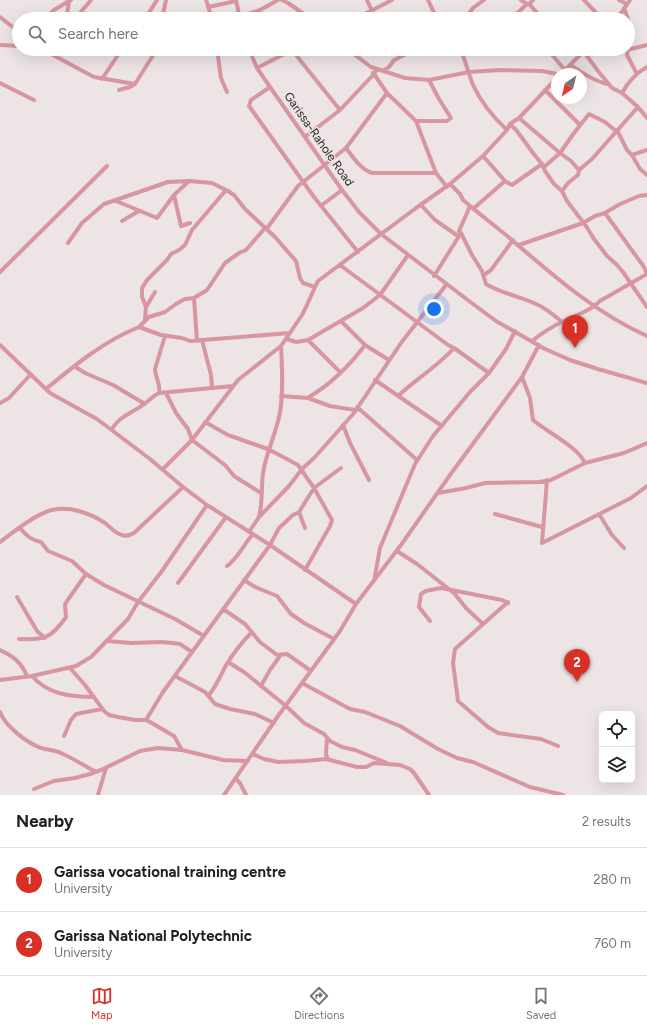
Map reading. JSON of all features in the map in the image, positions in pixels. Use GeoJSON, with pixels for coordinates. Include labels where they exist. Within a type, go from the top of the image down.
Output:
{"type":"FeatureCollection","features":[{"type":"Feature","properties":{"kind":"street"},"geometry":{"type":"LineString","coordinates":[[81,12],[91,0]]}},
{"type":"Feature","properties":{"kind":"street"},"geometry":{"type":"LineString","coordinates":[[149,12],[157,0]]}},
{"type":"Feature","properties":{"kind":"street"},"geometry":{"type":"LineString","coordinates":[[163,12],[166,0]]}},
{"type":"Feature","properties":{"kind":"street"},"geometry":{"type":"LineString","coordinates":[[206,0],[210,12]]}},
{"type":"Feature","properties":{"kind":"street"},"geometry":{"type":"LineString","coordinates":[[208,7],[236,0],[239,12]]}},
{"type":"Feature","properties":{"kind":"street"},"geometry":{"type":"LineString","coordinates":[[255,12],[278,0]]}},
{"type":"Feature","properties":{"kind":"street"},"geometry":{"type":"LineString","coordinates":[[282,0],[289,2],[302,12]]}},
{"type":"Feature","properties":{"kind":"street"},"geometry":{"type":"LineString","coordinates":[[367,0],[372,11],[378,6],[392,0]]}},
{"type":"Feature","properties":{"kind":"street"},"geometry":{"type":"LineString","coordinates":[[428,0],[434,12]]}},
{"type":"Feature","properties":{"kind":"street"},"geometry":{"type":"LineString","coordinates":[[470,12],[484,0]]}},
{"type":"Feature","properties":{"kind":"street"},"geometry":{"type":"LineString","coordinates":[[521,0],[530,2],[537,12]]}},
{"type":"Feature","properties":{"kind":"street"},"geometry":{"type":"LineString","coordinates":[[584,0],[595,12]]}},
{"type":"Feature","properties":{"kind":"street"},"geometry":{"type":"LineString","coordinates":[[619,0],[628,2],[620,12]]}},
{"type":"Feature","properties":{"kind":"street"},"geometry":{"type":"LineString","coordinates":[[52,12],[70,1]]}},
{"type":"Feature","properties":{"kind":"street"},"geometry":{"type":"LineString","coordinates":[[68,12],[70,1]]}},
{"type":"Feature","properties":{"kind":"street"},"geometry":{"type":"LineString","coordinates":[[520,12],[530,2]]}},
{"type":"Feature","properties":{"kind":"street"},"geometry":{"type":"LineString","coordinates":[[624,8],[625,12]]}},
{"type":"Feature","properties":{"kind":"street"},"geometry":{"type":"LineString","coordinates":[[0,17],[12,26]]}},
{"type":"Feature","properties":{"kind":"street"},"geometry":{"type":"LineString","coordinates":[[0,45],[12,46]]}},
{"type":"Feature","properties":{"kind":"street"},"geometry":{"type":"LineString","coordinates":[[635,49],[647,45]]}},
{"type":"Feature","properties":{"kind":"street"},"geometry":{"type":"LineString","coordinates":[[54,56],[94,77],[135,84]]}},
{"type":"Feature","properties":{"kind":"street"},"geometry":{"type":"LineString","coordinates":[[102,79],[117,56]]}},
{"type":"Feature","properties":{"kind":"street"},"geometry":{"type":"LineString","coordinates":[[120,90],[135,84],[153,56]]}},
{"type":"Feature","properties":{"kind":"street"},"geometry":{"type":"LineString","coordinates":[[218,56],[221,78],[227,92]]}},
{"type":"Feature","properties":{"kind":"street","name":"Garissa-Rahole Road"},"geometry":{"type":"LineString","coordinates":[[252,56],[257,68],[342,190],[359,212],[381,234],[434,276],[490,316],[539,345],[570,360],[647,383]]}},
{"type":"Feature","properties":{"kind":"street"},"geometry":{"type":"LineString","coordinates":[[257,68],[281,56]]}},
{"type":"Feature","properties":{"kind":"street"},"geometry":{"type":"LineString","coordinates":[[298,56],[340,110]]}},
{"type":"Feature","properties":{"kind":"street"},"geometry":{"type":"LineString","coordinates":[[357,56],[377,70],[405,78],[429,80],[469,72],[500,70],[542,71],[551,73]]}},
{"type":"Feature","properties":{"kind":"street"},"geometry":{"type":"LineString","coordinates":[[383,71],[389,67],[394,60],[402,56]]}},
{"type":"Feature","properties":{"kind":"street"},"geometry":{"type":"LineString","coordinates":[[462,56],[478,94],[494,117],[507,130]]}},
{"type":"Feature","properties":{"kind":"street"},"geometry":{"type":"LineString","coordinates":[[553,56],[563,68]]}},
{"type":"Feature","properties":{"kind":"street"},"geometry":{"type":"LineString","coordinates":[[567,68],[579,56]]}},
{"type":"Feature","properties":{"kind":"street"},"geometry":{"type":"LineString","coordinates":[[588,56],[608,84],[616,91],[622,92],[647,118]]}},
{"type":"Feature","properties":{"kind":"street"},"geometry":{"type":"LineString","coordinates":[[628,56],[637,74]]}},
{"type":"Feature","properties":{"kind":"street"},"geometry":{"type":"LineString","coordinates":[[571,65],[599,82],[608,84]]}},
{"type":"Feature","properties":{"kind":"street"},"geometry":{"type":"LineString","coordinates":[[371,67],[387,93],[416,121],[436,172],[460,194],[463,200],[595,307],[618,322],[647,336]]}},
{"type":"Feature","properties":{"kind":"street"},"geometry":{"type":"LineString","coordinates":[[622,92],[626,85],[637,74],[647,67]]}},
{"type":"Feature","properties":{"kind":"street"},"geometry":{"type":"LineString","coordinates":[[305,137],[340,110],[377,70]]}},
{"type":"Feature","properties":{"kind":"street"},"geometry":{"type":"LineString","coordinates":[[416,121],[447,121],[451,118],[429,80]]}},
{"type":"Feature","properties":{"kind":"street"},"geometry":{"type":"LineString","coordinates":[[0,84],[34,100]]}},
{"type":"Feature","properties":{"kind":"street"},"geometry":{"type":"LineString","coordinates":[[163,469],[192,440],[238,380],[281,346],[307,305],[318,281],[449,185],[483,156],[507,130],[510,124],[518,118],[551,84]]}},
{"type":"Feature","properties":{"kind":"street"},"geometry":{"type":"LineString","coordinates":[[270,87],[251,100],[249,106],[314,197],[322,205],[358,252]]}},
{"type":"Feature","properties":{"kind":"street"},"geometry":{"type":"LineString","coordinates":[[545,90],[580,125]]}},
{"type":"Feature","properties":{"kind":"street"},"geometry":{"type":"LineString","coordinates":[[46,389],[107,342],[139,326],[149,318],[164,312],[185,299],[194,298],[207,290],[225,263],[239,252],[246,250],[265,228],[268,228],[298,186],[346,148],[387,93]]}},
{"type":"Feature","properties":{"kind":"street"},"geometry":{"type":"LineString","coordinates":[[562,191],[568,183],[578,175],[579,170],[592,159],[638,107]]}},
{"type":"Feature","properties":{"kind":"street"},"geometry":{"type":"LineString","coordinates":[[483,156],[505,181],[512,185],[560,153],[586,117],[591,114],[617,130],[627,150],[632,155],[640,169],[647,175]]}},
{"type":"Feature","properties":{"kind":"street"},"geometry":{"type":"LineString","coordinates":[[518,118],[571,161],[579,170]]}},
{"type":"Feature","properties":{"kind":"street"},"geometry":{"type":"LineString","coordinates":[[510,124],[543,165],[545,171],[554,184],[562,191],[607,256],[623,272],[647,307]]}},
{"type":"Feature","properties":{"kind":"street"},"geometry":{"type":"LineString","coordinates":[[346,148],[367,172],[436,172]]}},
{"type":"Feature","properties":{"kind":"street"},"geometry":{"type":"LineString","coordinates":[[632,155],[647,150]]}},
{"type":"Feature","properties":{"kind":"street"},"geometry":{"type":"LineString","coordinates":[[0,272],[107,166]]}},
{"type":"Feature","properties":{"kind":"street"},"geometry":{"type":"LineString","coordinates":[[116,201],[157,218],[174,195],[188,181]]}},
{"type":"Feature","properties":{"kind":"street"},"geometry":{"type":"LineString","coordinates":[[68,243],[82,223],[104,204],[168,182],[188,181],[212,183],[234,195],[296,261],[300,278],[303,283],[314,287]]}},
{"type":"Feature","properties":{"kind":"street"},"geometry":{"type":"LineString","coordinates":[[434,276],[459,234],[459,230],[472,207],[505,181]]}},
{"type":"Feature","properties":{"kind":"street"},"geometry":{"type":"LineString","coordinates":[[146,320],[146,307],[142,297],[142,288],[147,280],[171,254],[185,245],[195,227],[226,190]]}},
{"type":"Feature","properties":{"kind":"street"},"geometry":{"type":"LineString","coordinates":[[322,205],[342,190]]}},
{"type":"Feature","properties":{"kind":"street"},"geometry":{"type":"LineString","coordinates":[[174,195],[181,226],[190,223]]}},
{"type":"Feature","properties":{"kind":"street"},"geometry":{"type":"LineString","coordinates":[[519,245],[583,223],[620,204],[639,196],[647,195]]}},
{"type":"Feature","properties":{"kind":"street"},"geometry":{"type":"LineString","coordinates":[[421,205],[434,220],[459,234],[484,275],[485,282],[497,290],[537,304],[562,322]]}},
{"type":"Feature","properties":{"kind":"street"},"geometry":{"type":"LineString","coordinates":[[122,222],[139,211]]}},
{"type":"Feature","properties":{"kind":"street"},"geometry":{"type":"LineString","coordinates":[[532,341],[542,333],[562,322],[595,307],[600,301],[647,274],[644,267],[605,213]]}},
{"type":"Feature","properties":{"kind":"street"},"geometry":{"type":"LineString","coordinates":[[484,275],[491,270],[513,240]]}},
{"type":"Feature","properties":{"kind":"street"},"geometry":{"type":"LineString","coordinates":[[286,339],[296,342],[308,340],[358,311],[380,295],[408,255]]}},
{"type":"Feature","properties":{"kind":"street"},"geometry":{"type":"LineString","coordinates":[[340,266],[489,373]]}},
{"type":"Feature","properties":{"kind":"street"},"geometry":{"type":"LineString","coordinates":[[259,517],[289,486],[302,469],[316,457],[356,409],[389,360],[446,284]]}},
{"type":"Feature","properties":{"kind":"street"},"geometry":{"type":"LineString","coordinates":[[146,307],[155,292]]}},
{"type":"Feature","properties":{"kind":"street"},"geometry":{"type":"LineString","coordinates":[[194,298],[197,341]]}},
{"type":"Feature","properties":{"kind":"street"},"geometry":{"type":"LineString","coordinates":[[341,321],[365,345],[389,360]]}},
{"type":"Feature","properties":{"kind":"street"},"geometry":{"type":"LineString","coordinates":[[139,326],[165,336],[182,338],[190,341],[290,333]]}},
{"type":"Feature","properties":{"kind":"street"},"geometry":{"type":"LineString","coordinates":[[374,582],[376,564],[384,537],[417,460],[433,436],[470,392],[489,373],[506,349],[515,331]]}},
{"type":"Feature","properties":{"kind":"street"},"geometry":{"type":"LineString","coordinates":[[159,392],[160,388],[155,374],[155,368],[165,336]]}},
{"type":"Feature","properties":{"kind":"street"},"geometry":{"type":"LineString","coordinates":[[202,340],[211,375],[212,388]]}},
{"type":"Feature","properties":{"kind":"street"},"geometry":{"type":"LineString","coordinates":[[308,340],[340,372]]}},
{"type":"Feature","properties":{"kind":"street"},"geometry":{"type":"LineString","coordinates":[[0,345],[46,389],[59,399],[97,419],[112,429],[207,505],[270,545],[356,604]]}},
{"type":"Feature","properties":{"kind":"street"},"geometry":{"type":"LineString","coordinates":[[308,398],[329,384],[365,345]]}},
{"type":"Feature","properties":{"kind":"street"},"geometry":{"type":"LineString","coordinates":[[224,795],[334,640],[356,604],[397,551],[522,377],[539,345]]}},
{"type":"Feature","properties":{"kind":"street"},"geometry":{"type":"LineString","coordinates":[[227,566],[233,561],[251,533],[262,507],[263,474],[268,449],[280,416],[281,346]]}},
{"type":"Feature","properties":{"kind":"street"},"geometry":{"type":"LineString","coordinates":[[398,396],[415,381],[444,360],[454,348]]}},
{"type":"Feature","properties":{"kind":"street"},"geometry":{"type":"LineString","coordinates":[[74,366],[85,373],[113,385],[145,404]]}},
{"type":"Feature","properties":{"kind":"street"},"geometry":{"type":"LineString","coordinates":[[0,403],[9,398],[31,374]]}},
{"type":"Feature","properties":{"kind":"street"},"geometry":{"type":"LineString","coordinates":[[522,377],[530,398],[533,420],[569,446],[584,459],[585,463]]}},
{"type":"Feature","properties":{"kind":"street"},"geometry":{"type":"LineString","coordinates":[[375,380],[442,426]]}},
{"type":"Feature","properties":{"kind":"street"},"geometry":{"type":"LineString","coordinates":[[112,429],[119,420],[145,404],[159,392],[166,393],[233,386]]}},
{"type":"Feature","properties":{"kind":"street"},"geometry":{"type":"LineString","coordinates":[[166,393],[176,413],[188,429],[192,440],[225,465],[234,476],[262,493]]}},
{"type":"Feature","properties":{"kind":"street"},"geometry":{"type":"LineString","coordinates":[[281,396],[308,398],[330,406],[356,409],[417,460]]}},
{"type":"Feature","properties":{"kind":"street"},"geometry":{"type":"LineString","coordinates":[[205,422],[228,435],[268,449],[298,465],[302,469],[332,520],[305,570]]}},
{"type":"Feature","properties":{"kind":"street"},"geometry":{"type":"LineString","coordinates":[[343,425],[350,443],[369,480]]}},
{"type":"Feature","properties":{"kind":"street"},"geometry":{"type":"LineString","coordinates":[[438,493],[485,483],[539,482],[547,480],[585,463],[624,453],[647,443]]}},
{"type":"Feature","properties":{"kind":"street"},"geometry":{"type":"LineString","coordinates":[[146,720],[192,652],[270,545],[279,528],[292,515],[299,512],[314,488],[341,468]]}},
{"type":"Feature","properties":{"kind":"street"},"geometry":{"type":"LineString","coordinates":[[547,480],[546,501],[542,527],[542,543],[631,498],[647,486]]}},
{"type":"Feature","properties":{"kind":"street"},"geometry":{"type":"LineString","coordinates":[[0,542],[45,512],[53,510],[81,511],[105,523],[118,534],[124,536],[129,535],[134,533],[183,487]]}},
{"type":"Feature","properties":{"kind":"street"},"geometry":{"type":"LineString","coordinates":[[0,680],[70,668],[91,657],[128,619],[138,602],[162,571],[207,505]]}},
{"type":"Feature","properties":{"kind":"street"},"geometry":{"type":"LineString","coordinates":[[299,512],[305,528]]}},
{"type":"Feature","properties":{"kind":"street"},"geometry":{"type":"LineString","coordinates":[[495,514],[542,527]]}},
{"type":"Feature","properties":{"kind":"street"},"geometry":{"type":"LineString","coordinates":[[599,514],[612,535],[624,548]]}},
{"type":"Feature","properties":{"kind":"street"},"geometry":{"type":"LineString","coordinates":[[178,583],[226,517]]}},
{"type":"Feature","properties":{"kind":"street"},"geometry":{"type":"LineString","coordinates":[[20,528],[28,537],[40,542],[48,551],[72,560],[86,574],[112,589],[175,619],[204,636]]}},
{"type":"Feature","properties":{"kind":"street"},"geometry":{"type":"LineString","coordinates":[[397,551],[417,564],[450,590],[483,624]]}},
{"type":"Feature","properties":{"kind":"street"},"geometry":{"type":"LineString","coordinates":[[20,639],[45,638],[55,631],[66,617],[65,605],[67,601],[86,574]]}},
{"type":"Feature","properties":{"kind":"street"},"geometry":{"type":"LineString","coordinates":[[244,580],[255,587],[277,596],[291,614],[334,640]]}},
{"type":"Feature","properties":{"kind":"street"},"geometry":{"type":"LineString","coordinates":[[430,621],[419,607],[421,594],[426,591],[437,589],[450,590],[508,602],[455,649],[453,663],[458,701],[488,727],[498,733],[541,739],[558,746]]}},
{"type":"Feature","properties":{"kind":"street"},"geometry":{"type":"LineString","coordinates":[[17,597],[37,631],[45,638]]}},
{"type":"Feature","properties":{"kind":"street"},"geometry":{"type":"LineString","coordinates":[[223,609],[245,624],[260,642],[280,656]]}},
{"type":"Feature","properties":{"kind":"street"},"geometry":{"type":"LineString","coordinates":[[209,695],[220,681],[228,662],[240,645],[252,632]]}},
{"type":"Feature","properties":{"kind":"street"},"geometry":{"type":"LineString","coordinates":[[107,641],[131,643],[161,642],[180,644],[192,652]]}},
{"type":"Feature","properties":{"kind":"street"},"geometry":{"type":"LineString","coordinates":[[0,650],[17,659],[29,676],[52,691],[80,697],[93,697]]}},
{"type":"Feature","properties":{"kind":"street"},"geometry":{"type":"LineString","coordinates":[[261,686],[280,656],[287,654],[312,671]]}},
{"type":"Feature","properties":{"kind":"street"},"geometry":{"type":"LineString","coordinates":[[228,662],[244,672],[286,706],[304,723],[315,728],[330,741],[388,764]]}},
{"type":"Feature","properties":{"kind":"street"},"geometry":{"type":"LineString","coordinates":[[70,668],[102,709],[109,715],[135,720],[146,720],[174,736],[182,750]]}},
{"type":"Feature","properties":{"kind":"street"},"geometry":{"type":"LineString","coordinates":[[175,676],[206,692],[215,704],[230,709],[255,714],[274,723]]}},
{"type":"Feature","properties":{"kind":"street"},"geometry":{"type":"LineString","coordinates":[[302,684],[350,709],[365,712],[395,724],[457,758],[473,762],[530,787],[563,795]]}},
{"type":"Feature","properties":{"kind":"street"},"geometry":{"type":"LineString","coordinates":[[64,736],[71,720],[76,714],[102,709]]}},
{"type":"Feature","properties":{"kind":"street"},"geometry":{"type":"LineString","coordinates":[[0,712],[4,724],[28,741],[42,748],[63,754],[96,772]]}},
{"type":"Feature","properties":{"kind":"street"},"geometry":{"type":"LineString","coordinates":[[327,737],[326,755],[328,759]]}},
{"type":"Feature","properties":{"kind":"street"},"geometry":{"type":"LineString","coordinates":[[34,789],[54,781],[75,778],[96,772],[140,751],[158,748],[182,750],[223,760],[248,761]]}},
{"type":"Feature","properties":{"kind":"street"},"geometry":{"type":"LineString","coordinates":[[253,754],[264,759],[278,762],[328,759],[357,767],[366,767],[374,763],[400,765],[410,769],[429,795]]}},
{"type":"Feature","properties":{"kind":"street"},"geometry":{"type":"LineString","coordinates":[[98,795],[106,768]]}},
{"type":"Feature","properties":{"kind":"street"},"geometry":{"type":"LineString","coordinates":[[236,779],[240,783],[246,795]]}},
{"type":"Feature","properties":{"kind":"place","name":"Garissa vocational training centre"},"geometry":{"type":"Point","coordinates":[575,348]}},
{"type":"Feature","properties":{"kind":"place","name":"Garissa National Polytechnic"},"geometry":{"type":"Point","coordinates":[577,682]}}]}
